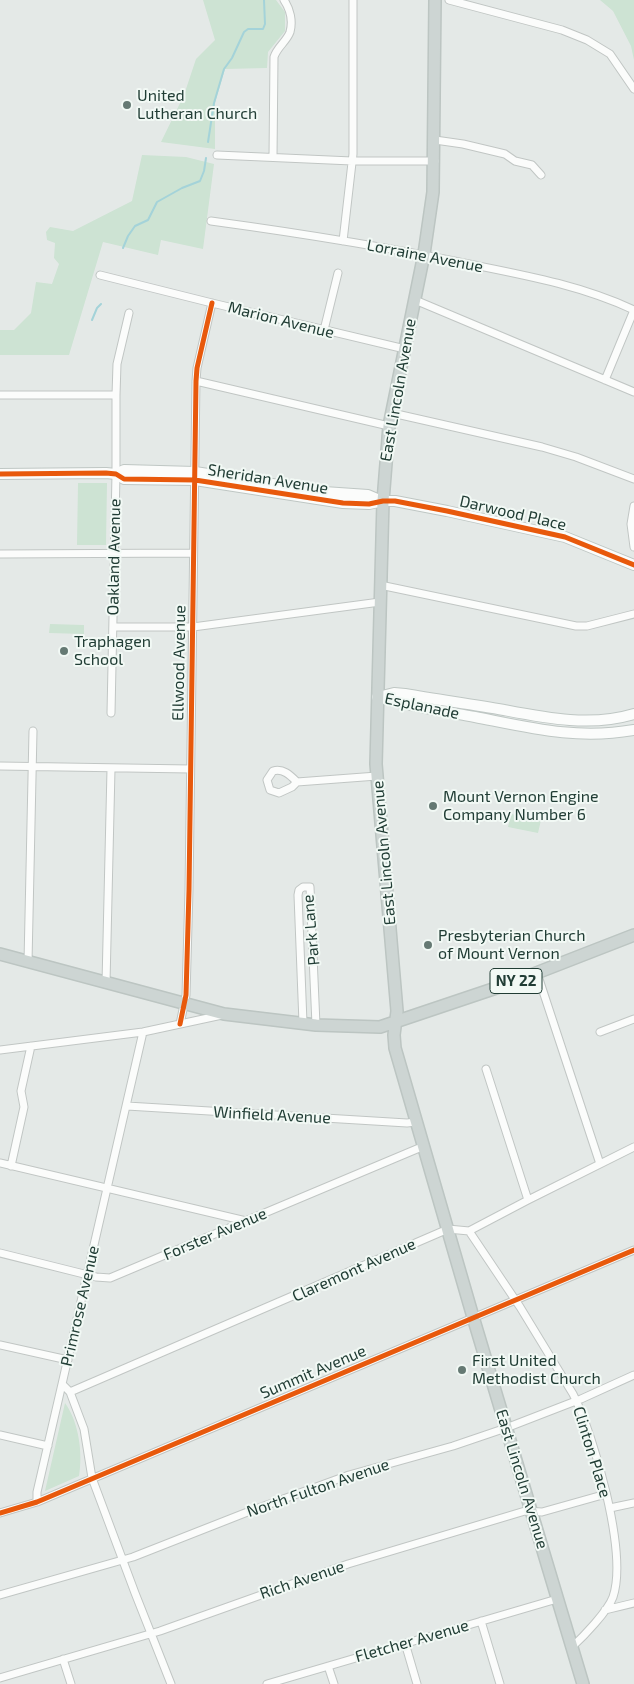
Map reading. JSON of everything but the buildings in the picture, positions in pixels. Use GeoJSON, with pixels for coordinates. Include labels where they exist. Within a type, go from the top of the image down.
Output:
{"type":"FeatureCollection","features":[{"type":"Feature","properties":{"kind":"main road","name":"East Lincoln Avenue"},"geometry":{"type":"LineString","coordinates":[[435,0],[435,161],[431,212],[389,426],[382,501],[377,776],[398,1012],[395,1048],[583,1684]]}},
{"type":"Feature","properties":{"kind":"main road","name":"NY 22"},"geometry":{"type":"LineString","coordinates":[[0,954],[224,1014],[302,1023],[380,1027],[537,973],[634,935]]}},
{"type":"Feature","properties":{"kind":"street"},"geometry":{"type":"LineString","coordinates":[[274,157],[274,56],[276,50],[290,32],[290,9],[284,0]]}},
{"type":"Feature","properties":{"kind":"street"},"geometry":{"type":"LineString","coordinates":[[343,241],[352,161],[353,0]]}},
{"type":"Feature","properties":{"kind":"street"},"geometry":{"type":"LineString","coordinates":[[449,0],[562,30],[587,40],[610,54],[634,89]]}},
{"type":"Feature","properties":{"kind":"street"},"geometry":{"type":"LineString","coordinates":[[435,140],[463,144],[505,154],[515,161],[532,165],[541,174]]}},
{"type":"Feature","properties":{"kind":"street"},"geometry":{"type":"LineString","coordinates":[[217,155],[352,161],[435,161]]}},
{"type":"Feature","properties":{"kind":"street","name":"Lorraine Avenue"},"geometry":{"type":"LineString","coordinates":[[211,221],[424,254],[547,280],[607,298],[634,310]]}},
{"type":"Feature","properties":{"kind":"street"},"geometry":{"type":"LineString","coordinates":[[324,330],[338,273]]}},
{"type":"Feature","properties":{"kind":"street","name":"Marion Avenue"},"geometry":{"type":"LineString","coordinates":[[100,275],[405,349]]}},
{"type":"Feature","properties":{"kind":"street"},"geometry":{"type":"LineString","coordinates":[[414,300],[634,392]]}},
{"type":"Feature","properties":{"kind":"street","name":"Ellwood Avenue"},"geometry":{"type":"LineString","coordinates":[[180,1024],[186,995],[189,890],[196,381],[197,368],[212,303]]}},
{"type":"Feature","properties":{"kind":"street"},"geometry":{"type":"LineString","coordinates":[[605,380],[634,310]]}},
{"type":"Feature","properties":{"kind":"street","name":"Oakland Avenue"},"geometry":{"type":"LineString","coordinates":[[111,713],[117,364],[129,313]]}},
{"type":"Feature","properties":{"kind":"street"},"geometry":{"type":"LineString","coordinates":[[196,381],[389,426]]}},
{"type":"Feature","properties":{"kind":"street"},"geometry":{"type":"LineString","coordinates":[[0,395],[116,394]]}},
{"type":"Feature","properties":{"kind":"street"},"geometry":{"type":"LineString","coordinates":[[392,413],[542,446],[634,479]]}},
{"type":"Feature","properties":{"kind":"street","name":"Sheridan Avenue"},"geometry":{"type":"LineString","coordinates":[[0,474],[116,474],[124,479],[195,476],[343,503],[369,504],[382,501]]}},
{"type":"Feature","properties":{"kind":"street","name":"Darwood Place"},"geometry":{"type":"LineString","coordinates":[[382,501],[395,501],[447,511],[566,537],[634,565]]}},
{"type":"Feature","properties":{"kind":"street"},"geometry":{"type":"LineString","coordinates":[[634,506],[631,524],[634,547]]}},
{"type":"Feature","properties":{"kind":"street"},"geometry":{"type":"LineString","coordinates":[[0,554],[193,553]]}},
{"type":"Feature","properties":{"kind":"street"},"geometry":{"type":"LineString","coordinates":[[380,585],[576,626],[587,626],[634,614]]}},
{"type":"Feature","properties":{"kind":"street"},"geometry":{"type":"LineString","coordinates":[[113,627],[194,627],[380,602]]}},
{"type":"Feature","properties":{"kind":"street","name":"Esplanade"},"geometry":{"type":"LineString","coordinates":[[378,697],[394,693],[405,694],[540,717],[570,720],[607,719],[634,714]]}},
{"type":"Feature","properties":{"kind":"street","name":"Esplanade"},"geometry":{"type":"LineString","coordinates":[[378,697],[405,705],[562,733],[610,733],[634,730]]}},
{"type":"Feature","properties":{"kind":"street"},"geometry":{"type":"LineString","coordinates":[[28,962],[33,730]]}},
{"type":"Feature","properties":{"kind":"street"},"geometry":{"type":"LineString","coordinates":[[0,766],[190,769]]}},
{"type":"Feature","properties":{"kind":"street"},"geometry":{"type":"LineString","coordinates":[[106,983],[111,769]]}},
{"type":"Feature","properties":{"kind":"street"},"geometry":{"type":"LineString","coordinates":[[297,782],[377,776]]}},
{"type":"Feature","properties":{"kind":"street","name":"Park Lane"},"geometry":{"type":"LineString","coordinates":[[302,1023],[298,895],[299,890],[306,887],[316,1024]]}},
{"type":"Feature","properties":{"kind":"street"},"geometry":{"type":"LineString","coordinates":[[537,973],[600,1164]]}},
{"type":"Feature","properties":{"kind":"street"},"geometry":{"type":"LineString","coordinates":[[0,1050],[143,1032],[224,1014]]}},
{"type":"Feature","properties":{"kind":"street"},"geometry":{"type":"LineString","coordinates":[[600,1032],[634,1019]]}},
{"type":"Feature","properties":{"kind":"street","name":"Primrose Avenue"},"geometry":{"type":"LineString","coordinates":[[143,1032],[62,1384],[70,1392],[84,1429],[92,1478],[150,1634],[171,1684]]}},
{"type":"Feature","properties":{"kind":"street"},"geometry":{"type":"LineString","coordinates":[[11,1166],[24,1107],[21,1091],[31,1046]]}},
{"type":"Feature","properties":{"kind":"street"},"geometry":{"type":"LineString","coordinates":[[486,1069],[528,1200]]}},
{"type":"Feature","properties":{"kind":"street","name":"Winfield Avenue"},"geometry":{"type":"LineString","coordinates":[[127,1106],[416,1122]]}},
{"type":"Feature","properties":{"kind":"street","name":"Forster Avenue"},"geometry":{"type":"LineString","coordinates":[[0,1253],[110,1278],[424,1146]]}},
{"type":"Feature","properties":{"kind":"street"},"geometry":{"type":"LineString","coordinates":[[470,1231],[634,1147]]}},
{"type":"Feature","properties":{"kind":"street"},"geometry":{"type":"LineString","coordinates":[[0,1163],[246,1221]]}},
{"type":"Feature","properties":{"kind":"street","name":"Claremont Avenue"},"geometry":{"type":"LineString","coordinates":[[70,1392],[448,1229],[470,1231]]}},
{"type":"Feature","properties":{"kind":"street","name":"Clinton Place"},"geometry":{"type":"LineString","coordinates":[[470,1231],[516,1299],[576,1400],[601,1470],[610,1508],[617,1568],[613,1598],[605,1610],[572,1647]]}},
{"type":"Feature","properties":{"kind":"street","name":"Summit Avenue"},"geometry":{"type":"LineString","coordinates":[[0,1513],[37,1502],[634,1250]]}},
{"type":"Feature","properties":{"kind":"street"},"geometry":{"type":"LineString","coordinates":[[0,1345],[68,1360]]}},
{"type":"Feature","properties":{"kind":"street","name":"North Fulton Avenue"},"geometry":{"type":"LineString","coordinates":[[0,1596],[123,1560],[349,1475],[506,1428],[634,1375]]}},
{"type":"Feature","properties":{"kind":"street"},"geometry":{"type":"LineString","coordinates":[[37,1502],[37,1492],[62,1384]]}},
{"type":"Feature","properties":{"kind":"street"},"geometry":{"type":"LineString","coordinates":[[0,1436],[48,1446]]}},
{"type":"Feature","properties":{"kind":"street","name":"Rich Avenue"},"geometry":{"type":"LineString","coordinates":[[0,1678],[150,1634],[348,1564],[525,1511],[542,1512],[606,1494]]}},
{"type":"Feature","properties":{"kind":"street"},"geometry":{"type":"LineString","coordinates":[[610,1508],[634,1503]]}},
{"type":"Feature","properties":{"kind":"street","name":"Fletcher Avenue"},"geometry":{"type":"LineString","coordinates":[[267,1684],[557,1599]]}},
{"type":"Feature","properties":{"kind":"street"},"geometry":{"type":"LineString","coordinates":[[605,1610],[634,1602]]}},
{"type":"Feature","properties":{"kind":"street"},"geometry":{"type":"LineString","coordinates":[[481,1621],[500,1684]]}},
{"type":"Feature","properties":{"kind":"street"},"geometry":{"type":"LineString","coordinates":[[405,1644],[417,1684]]}},
{"type":"Feature","properties":{"kind":"street"},"geometry":{"type":"LineString","coordinates":[[63,1659],[71,1684]]}},
{"type":"Feature","properties":{"kind":"street"},"geometry":{"type":"LineString","coordinates":[[328,1666],[334,1684]]}},
{"type":"Feature","properties":{"kind":"green space"},"geometry":{"type":"Polygon","coordinates":[[[203,0],[276,0],[285,12],[285,31],[268,52],[267,68],[225,69],[215,103],[215,149],[161,142],[184,95],[196,59],[215,40],[203,0]]]}},
{"type":"Feature","properties":{"kind":"green space"},"geometry":{"type":"Polygon","coordinates":[[[600,0],[634,0],[634,60],[631,46],[613,11],[600,0]]]}},
{"type":"Feature","properties":{"kind":"green space"},"geometry":{"type":"Polygon","coordinates":[[[142,155],[186,157],[214,164],[203,249],[161,240],[158,255],[103,242],[69,355],[0,355],[0,330],[14,330],[31,313],[36,282],[52,284],[59,264],[54,258],[55,243],[47,240],[46,232],[50,227],[73,231],[132,201],[142,155]]]}},
{"type":"Feature","properties":{"kind":"green space"},"geometry":{"type":"Polygon","coordinates":[[[78,483],[107,483],[106,545],[77,545],[78,483]]]}},
{"type":"Feature","properties":{"kind":"green space"},"geometry":{"type":"Polygon","coordinates":[[[50,624],[84,625],[84,634],[49,633],[50,624]]]}},
{"type":"Feature","properties":{"kind":"green space"},"geometry":{"type":"Polygon","coordinates":[[[511,814],[541,820],[538,833],[508,827],[511,814]]]}},
{"type":"Feature","properties":{"kind":"green space"},"geometry":{"type":"Polygon","coordinates":[[[65,1403],[74,1419],[79,1438],[79,1476],[45,1491],[65,1403]]]}},
{"type":"Feature","properties":{"kind":"waterway"},"geometry":{"type":"LineString","coordinates":[[208,142],[214,103],[224,69],[232,58],[244,32],[248,29],[263,29],[265,24],[264,0]]}},
{"type":"Feature","properties":{"kind":"waterway"},"geometry":{"type":"LineString","coordinates":[[123,248],[135,226],[148,220],[157,202],[182,188],[200,181],[206,158]]}},
{"type":"Feature","properties":{"kind":"waterway"},"geometry":{"type":"LineString","coordinates":[[92,320],[97,308],[101,304]]}},
{"type":"Feature","properties":{"kind":"cycle path"},"geometry":{"type":"LineString","coordinates":[[180,1024],[186,995],[189,890],[196,381],[197,368],[212,303]]}},
{"type":"Feature","properties":{"kind":"cycle path"},"geometry":{"type":"LineString","coordinates":[[0,474],[106,473],[116,474],[124,479],[195,480],[343,503],[369,504],[395,501],[565,537],[634,565]]}},
{"type":"Feature","properties":{"kind":"cycle path"},"geometry":{"type":"LineString","coordinates":[[0,1513],[37,1502],[634,1250]]}},
{"type":"Feature","properties":{"kind":"place","name":"United Lutheran Church"},"geometry":{"type":"Point","coordinates":[127,105]}},
{"type":"Feature","properties":{"kind":"place","name":"Traphagen School"},"geometry":{"type":"Point","coordinates":[64,651]}},
{"type":"Feature","properties":{"kind":"place","name":"Mount Vernon Engine Company Number 6"},"geometry":{"type":"Point","coordinates":[433,806]}},
{"type":"Feature","properties":{"kind":"place","name":"Presbyterian Church of Mount Vernon"},"geometry":{"type":"Point","coordinates":[428,945]}},
{"type":"Feature","properties":{"kind":"place","name":"First United Methodist Church"},"geometry":{"type":"Point","coordinates":[462,1370]}}]}
